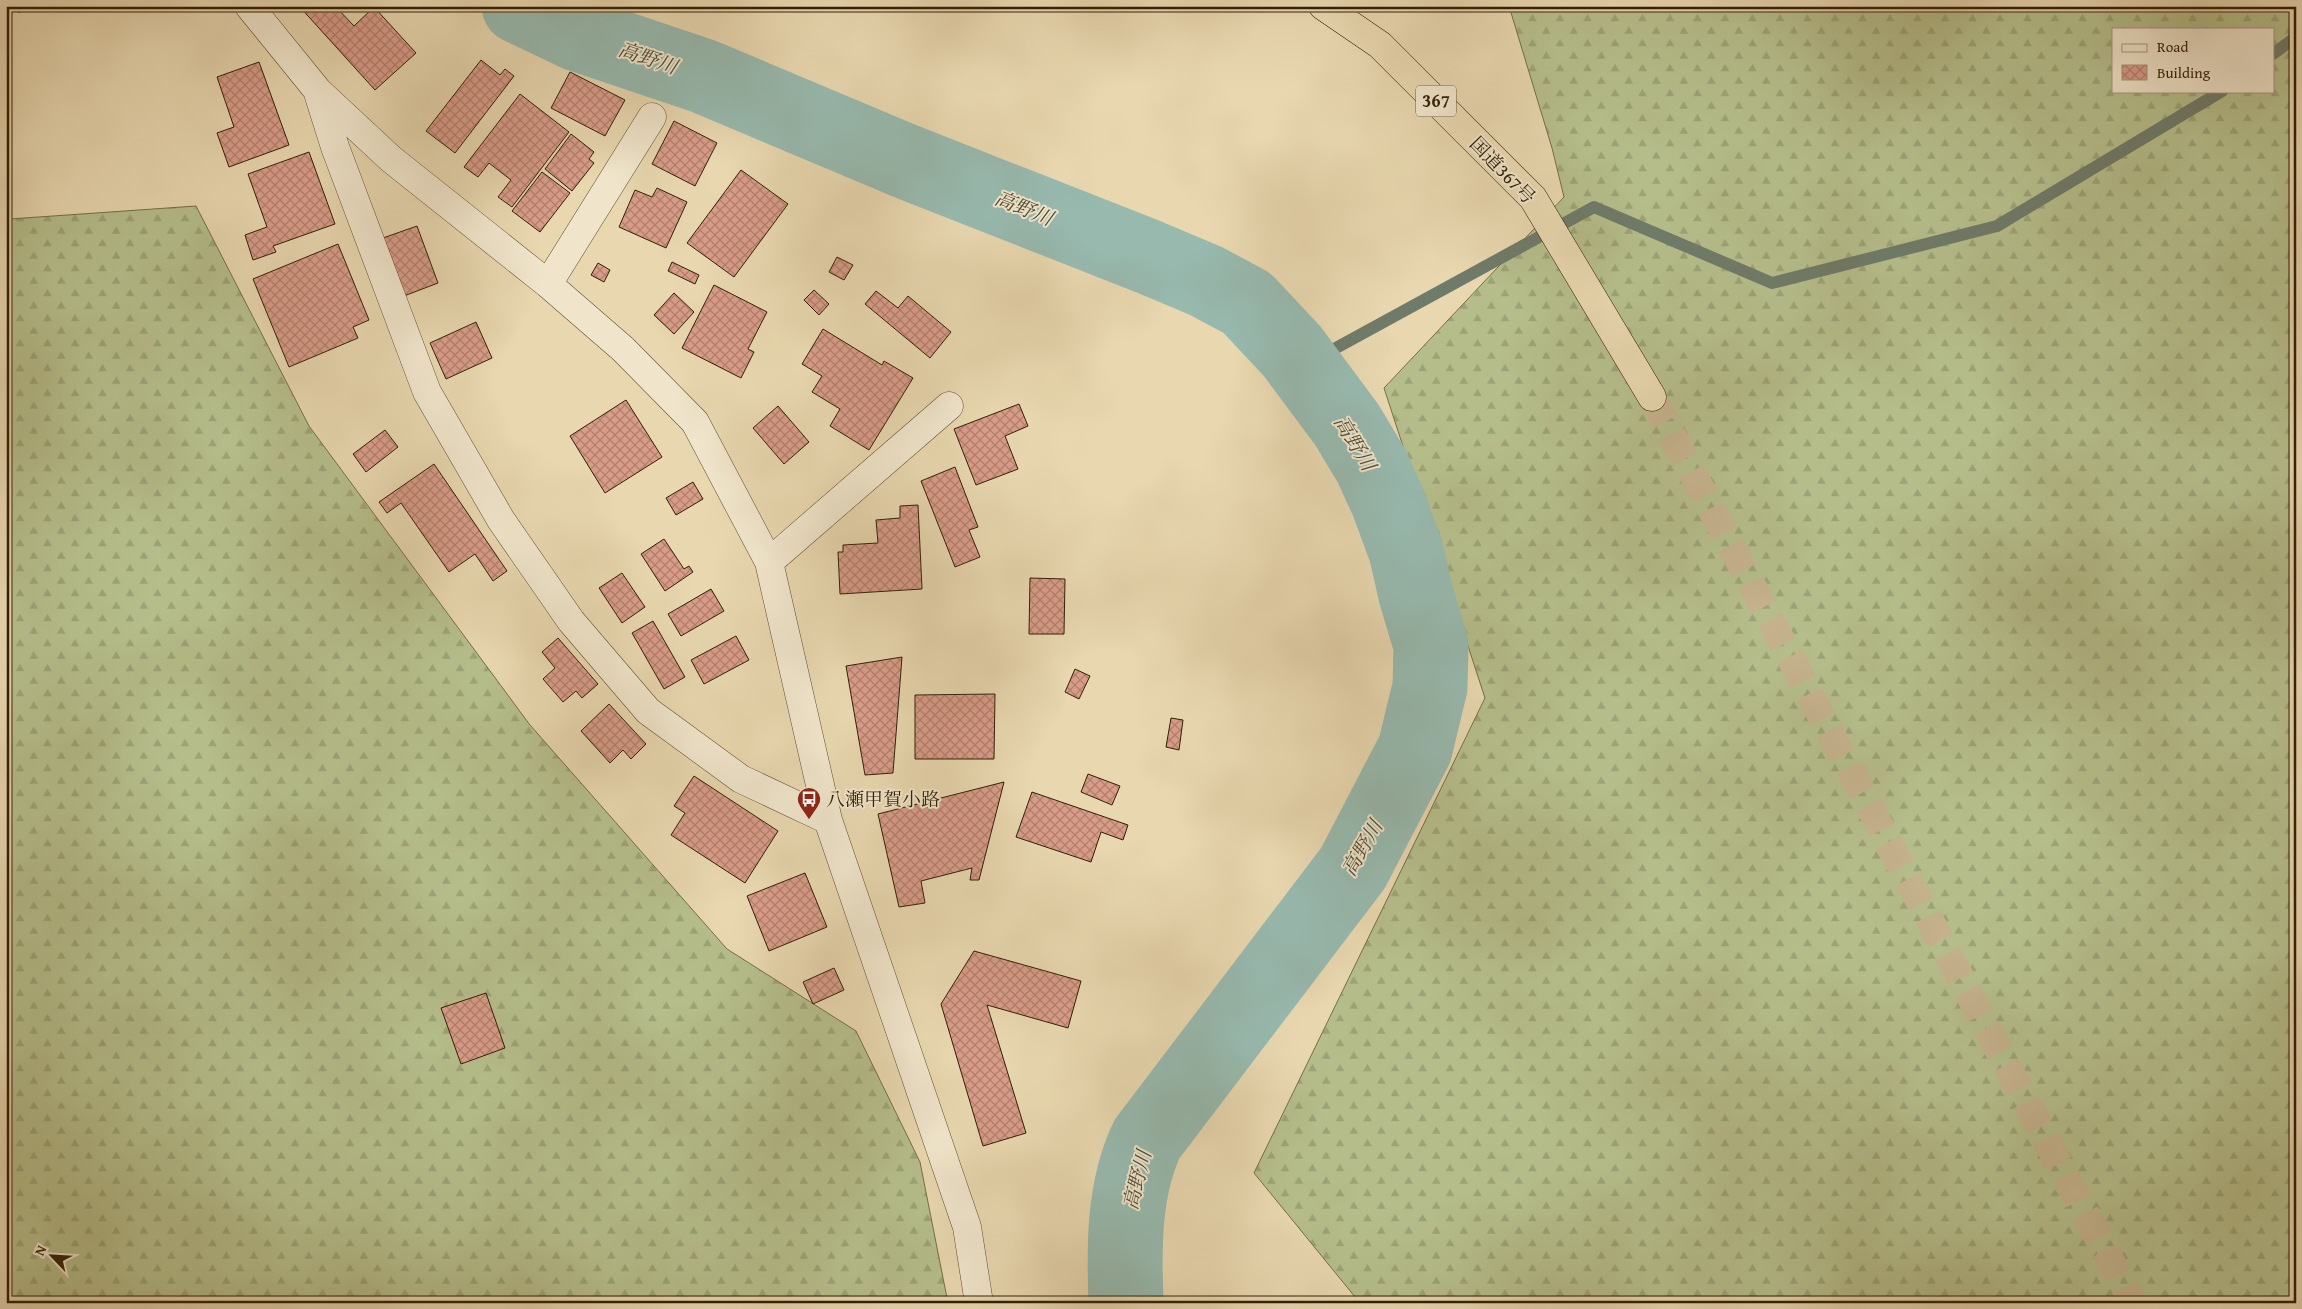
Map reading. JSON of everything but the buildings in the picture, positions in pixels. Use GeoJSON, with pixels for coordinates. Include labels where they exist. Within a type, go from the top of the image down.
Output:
{"type":"FeatureCollection","features":[{"type":"Feature","properties":{"kind":"highway","name":"国道367号"},"geometry":{"type":"LineString","coordinates":[[1323,6],[1380,44],[1533,198],[1652,397]]}},
{"type":"Feature","properties":{"kind":"street"},"geometry":{"type":"LineString","coordinates":[[249,6],[318,92],[391,158],[548,284],[623,348],[695,422],[769,562],[828,820],[967,1227],[979,1303]]}},
{"type":"Feature","properties":{"kind":"street"},"geometry":{"type":"LineString","coordinates":[[318,92],[336,146],[427,392],[501,520],[571,621],[648,711],[741,779],[828,820]]}},
{"type":"Feature","properties":{"kind":"street"},"geometry":{"type":"LineString","coordinates":[[548,284],[652,118]]}},
{"type":"Feature","properties":{"kind":"street"},"geometry":{"type":"LineString","coordinates":[[769,562],[949,406]]}},
{"type":"Feature","properties":{"kind":"green space"},"geometry":{"type":"Polygon","coordinates":[[[1509,6],[2296,6],[2296,1303],[1360,1303],[1254,1173],[1485,698],[1384,388],[1564,197],[1552,148],[1509,6]]]}},
{"type":"Feature","properties":{"kind":"green space"},"geometry":{"type":"Polygon","coordinates":[[[196,206],[309,426],[530,725],[727,949],[856,1031],[920,1162],[948,1303],[6,1303],[6,212],[10,219],[196,206]]]}},
{"type":"Feature","properties":{"kind":"waterway","name":"高野川"},"geometry":{"type":"LineString","coordinates":[[519,6],[578,34],[703,76],[905,161],[1149,257],[1206,281],[1247,303],[1292,351],[1347,425],[1371,465],[1388,502],[1406,551],[1416,595],[1431,645],[1430,687],[1415,749],[1353,868],[1147,1139],[1139,1158],[1129,1199],[1125,1240],[1126,1303]]}},
{"type":"Feature","properties":{"kind":"waterway"},"geometry":{"type":"LineString","coordinates":[[2274,53],[2296,37]]}},
{"type":"Feature","properties":{"kind":"waterway"},"geometry":{"type":"LineString","coordinates":[[1303,366],[1594,207],[1772,283],[1997,226],[2220,92]]}},
{"type":"Feature","properties":{"kind":"tunnel"},"geometry":{"type":"LineString","coordinates":[[1652,397],[2133,1303]]}},
{"type":"Feature","properties":{"kind":"place","name":"八瀬甲賀小路"},"geometry":{"type":"Point","coordinates":[809,820]}}]}
